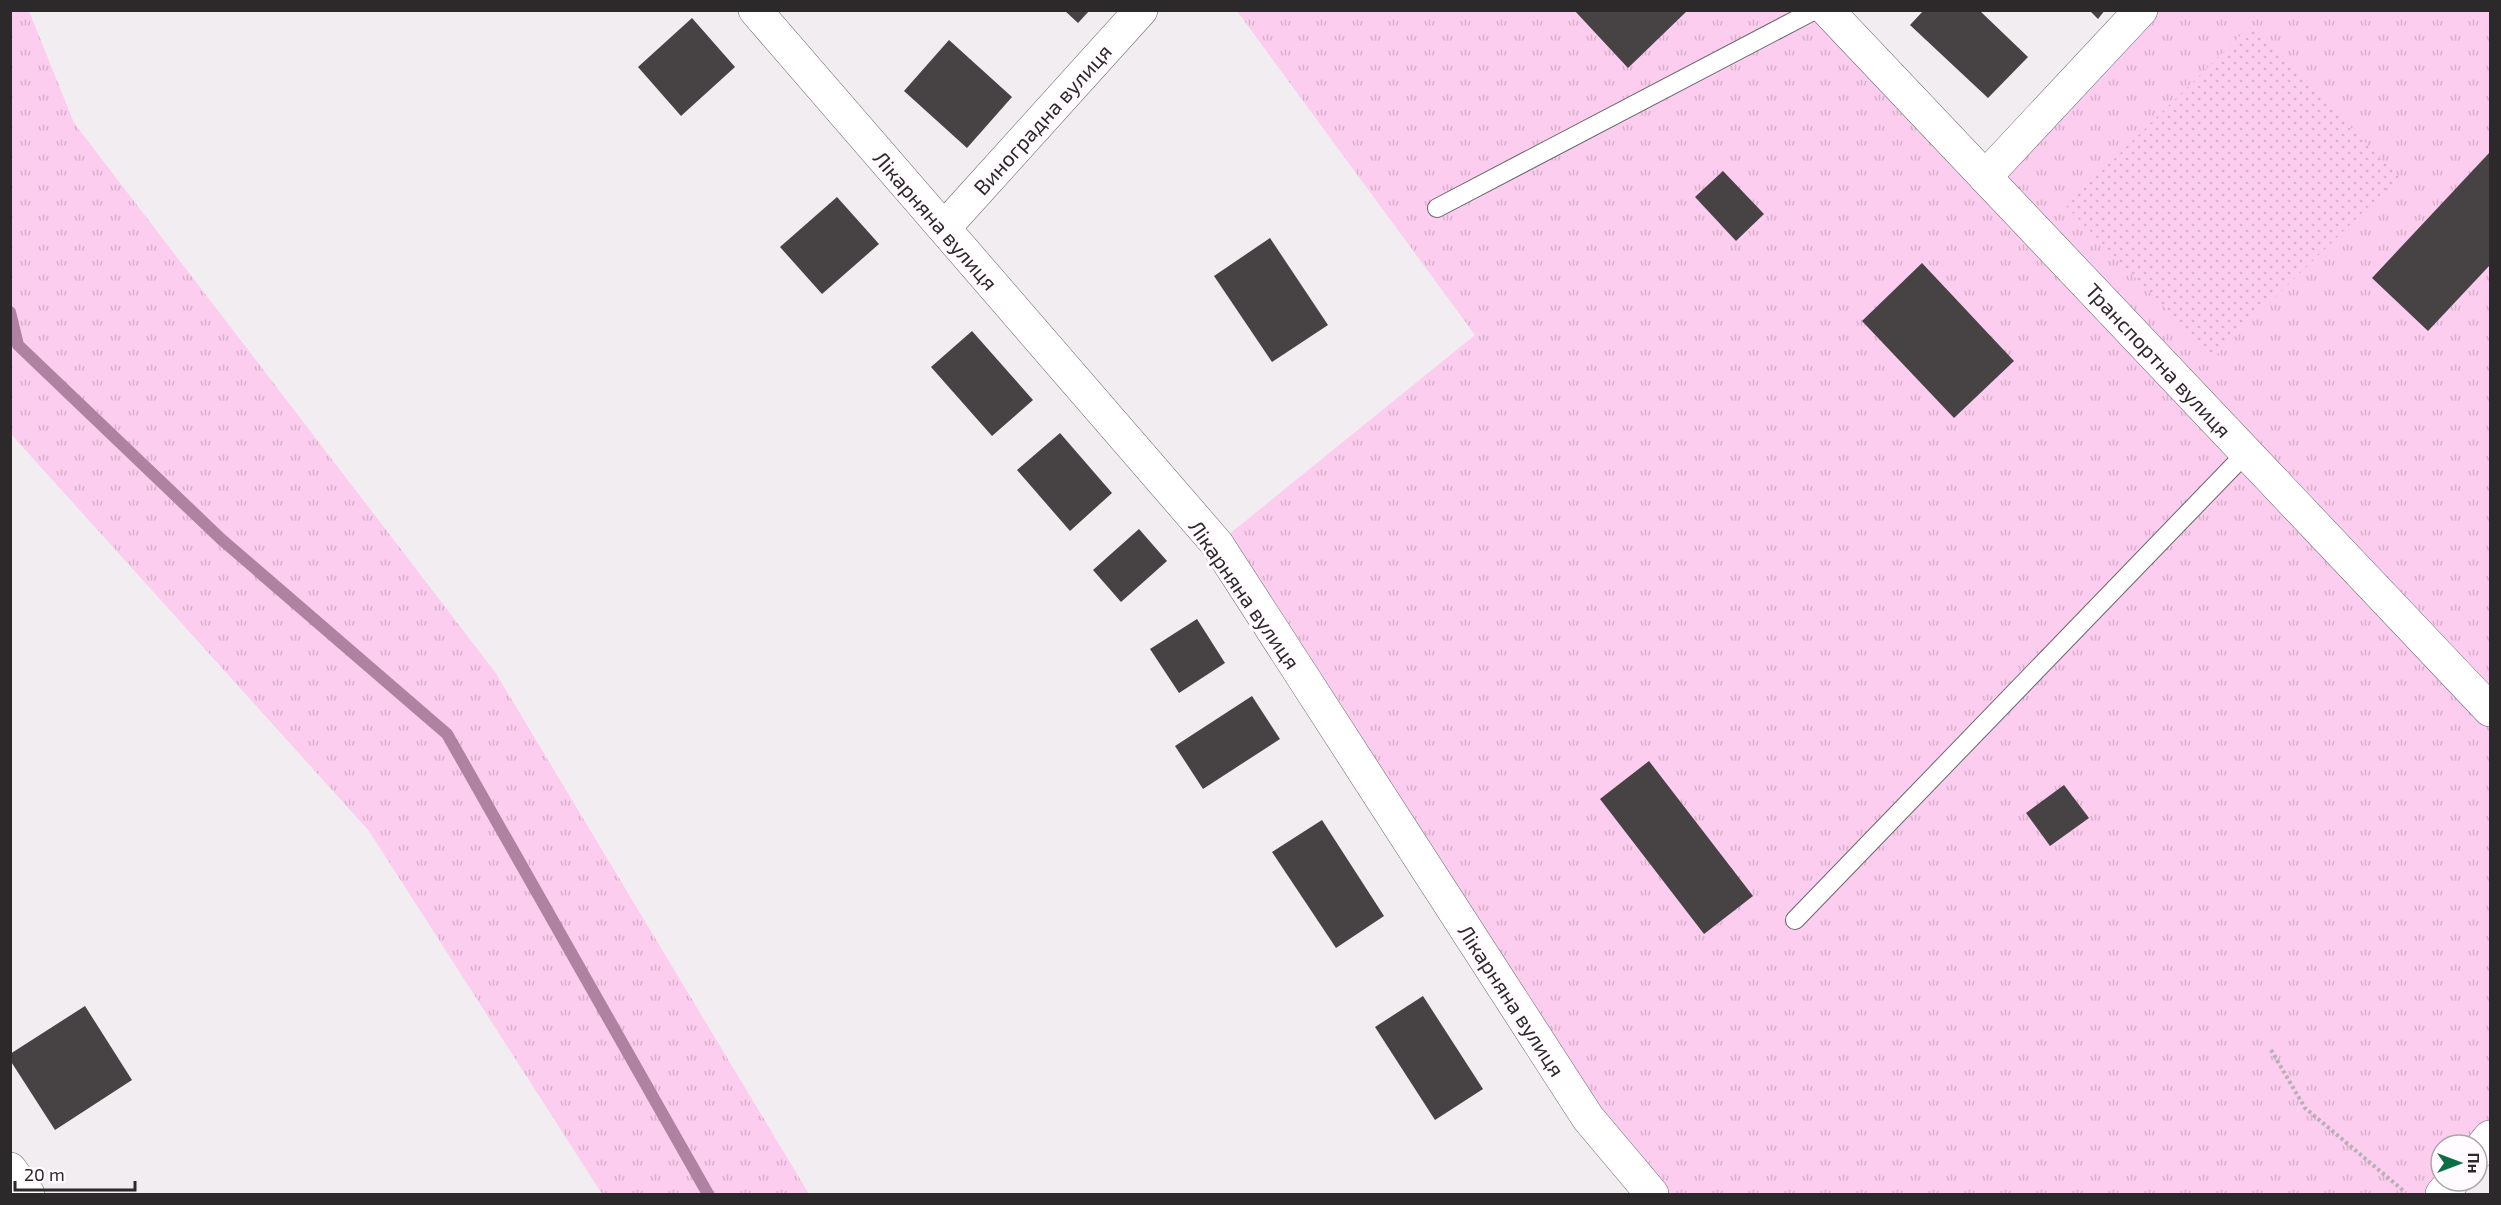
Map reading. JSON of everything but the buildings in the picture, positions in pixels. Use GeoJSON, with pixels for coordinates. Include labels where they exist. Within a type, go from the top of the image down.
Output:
{"type":"FeatureCollection","features":[{"type":"Feature","properties":{"kind":"street","name":"Лікарняна вулиця"},"geometry":{"type":"LineString","coordinates":[[755,10],[1216,544],[1588,1118],[1652,1194]]}},
{"type":"Feature","properties":{"kind":"street","name":"Виноградна вулиця"},"geometry":{"type":"LineString","coordinates":[[944,228],[1141,10]]}},
{"type":"Feature","properties":{"kind":"street","name":"Транспортна вулиця"},"geometry":{"type":"LineString","coordinates":[[1827,10],[2490,710]]}},
{"type":"Feature","properties":{"kind":"street"},"geometry":{"type":"LineString","coordinates":[[1984,177],[2141,10]]}},
{"type":"Feature","properties":{"kind":"street"},"geometry":{"type":"LineString","coordinates":[[10,1169],[28,1194]]}},
{"type":"Feature","properties":{"kind":"lane"},"geometry":{"type":"LineString","coordinates":[[1437,208],[1815,10]]}},
{"type":"Feature","properties":{"kind":"lane"},"geometry":{"type":"LineString","coordinates":[[1795,920],[2246,453]]}},
{"type":"Feature","properties":{"kind":"path"},"geometry":{"type":"LineString","coordinates":[[2271,1050],[2305,1108],[2407,1194]]}},
{"type":"Feature","properties":{"kind":"green space"},"geometry":{"type":"Polygon","coordinates":[[[10,11],[29,11],[74,123],[495,672],[809,1194],[602,1194],[369,831],[11,434],[10,11]]]}},
{"type":"Feature","properties":{"kind":"green space"},"geometry":{"type":"Polygon","coordinates":[[[1237,11],[1827,11],[1984,176],[2141,11],[2490,11],[2490,1137],[2489,1133],[2429,1133],[2429,1193],[2442,1194],[1652,1194],[1217,544],[1475,335],[1237,11]]]}},
{"type":"Feature","properties":{"kind":"green space"},"geometry":{"type":"Polygon","coordinates":[[[2251,25],[2399,177],[2213,358],[2066,206],[2251,25]]]}},
{"type":"Feature","properties":{"kind":"waterway"},"geometry":{"type":"LineString","coordinates":[[10,312],[18,345],[221,539],[447,734],[708,1194]]}}]}
